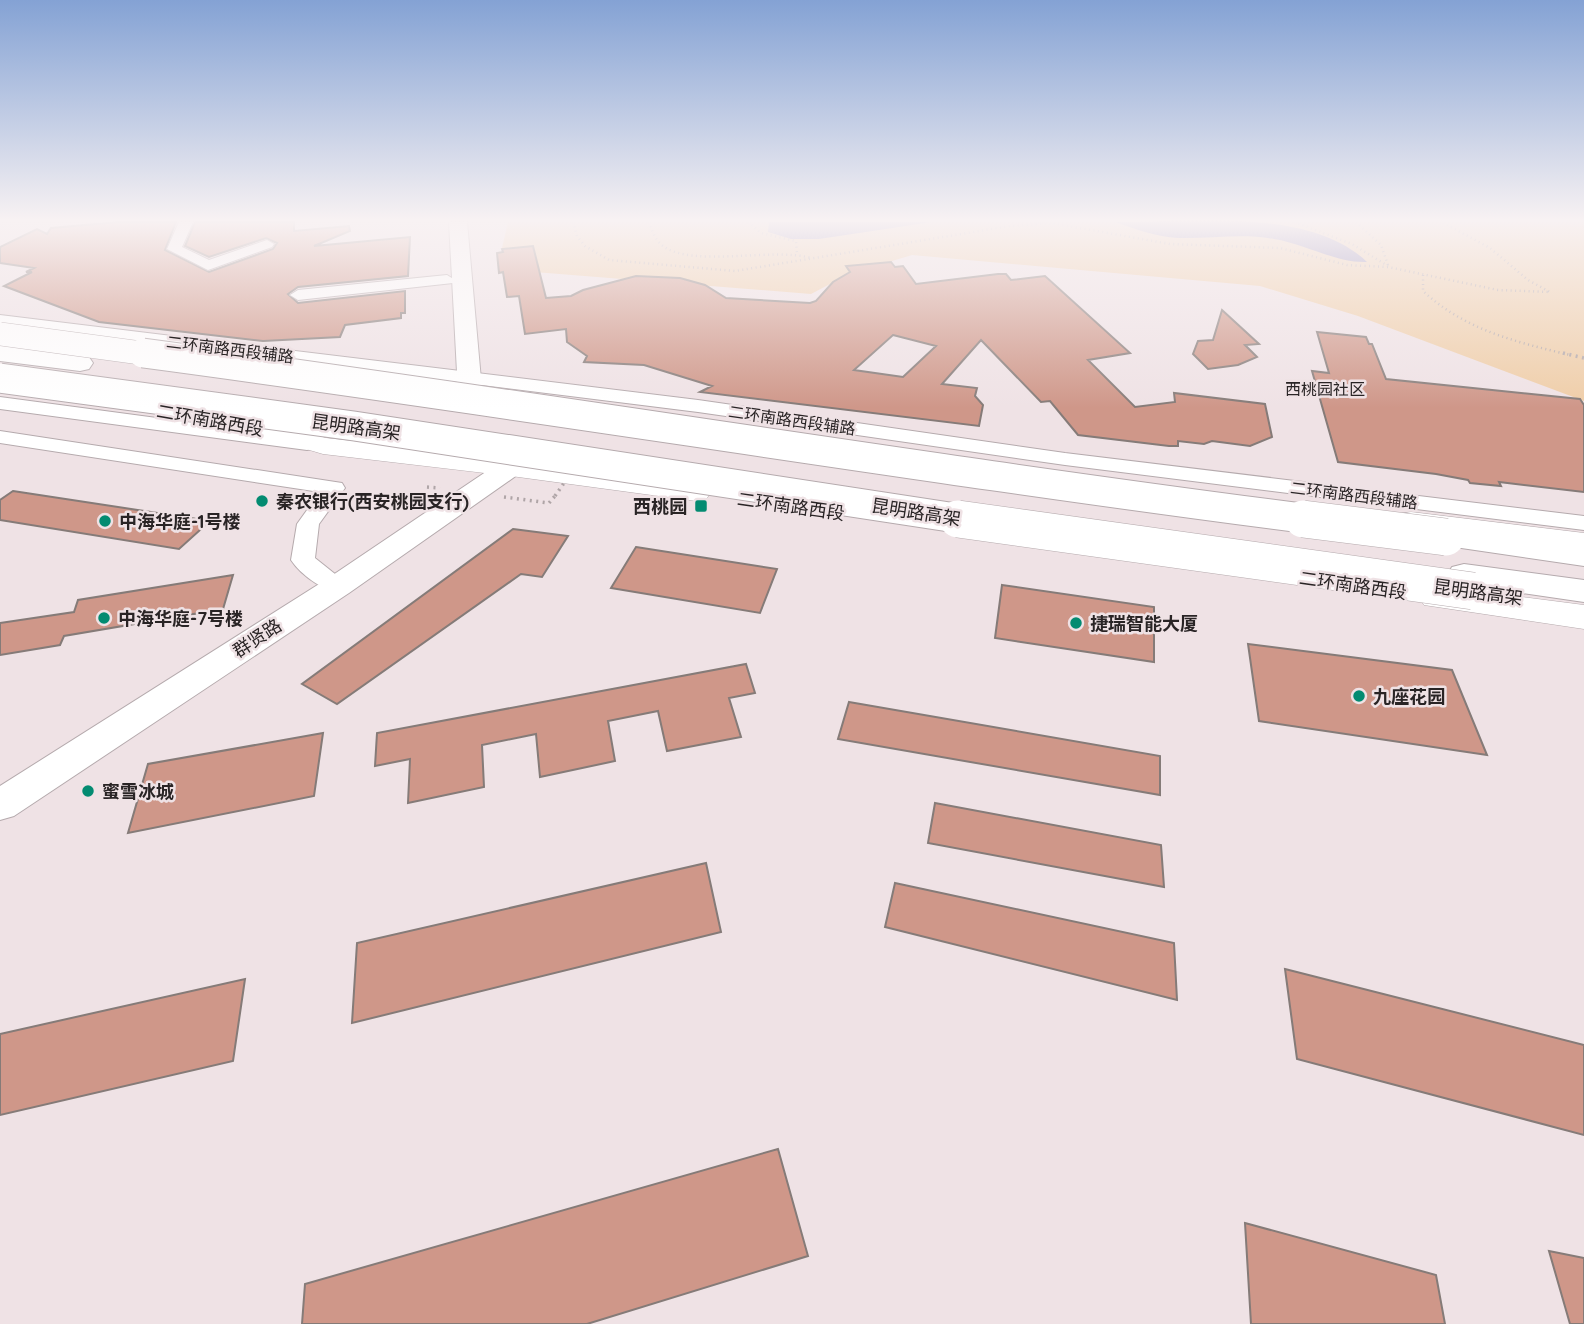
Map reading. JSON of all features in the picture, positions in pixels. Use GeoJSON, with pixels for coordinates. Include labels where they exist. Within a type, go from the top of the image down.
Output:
{"type":"FeatureCollection","features":[{"type":"Feature","properties":{"kind":"highway"},"geometry":{"type":"LineString","coordinates":[[0,334],[437,392],[1183,503],[1584,555]]}},
{"type":"Feature","properties":{"kind":"highway"},"geometry":{"type":"LineString","coordinates":[[0,353],[74,375]]}},
{"type":"Feature","properties":{"kind":"highway"},"geometry":{"type":"LineString","coordinates":[[0,369],[549,421],[1584,573]]}},
{"type":"Feature","properties":{"kind":"highway"},"geometry":{"type":"LineString","coordinates":[[0,387],[74,375]]}},
{"type":"Feature","properties":{"kind":"highway","name":"昆明路高架"},"geometry":{"type":"LineString","coordinates":[[0,379],[74,375],[582,460],[1124,544],[1584,607]]}},
{"type":"Feature","properties":{"kind":"highway","name":"二环南路西段"},"geometry":{"type":"LineString","coordinates":[[74,375],[549,437],[1584,591]]}},
{"type":"Feature","properties":{"kind":"main road"},"geometry":{"type":"LineString","coordinates":[[0,334],[460,383],[1584,543]]}},
{"type":"Feature","properties":{"kind":"main road","name":"二环南路西段"},"geometry":{"type":"LineString","coordinates":[[0,387],[251,424],[323,446],[511,467],[1584,617]]}},
{"type":"Feature","properties":{"kind":"street"},"geometry":{"type":"LineString","coordinates":[[298,295],[409,284]]}},
{"type":"Feature","properties":{"kind":"street"},"geometry":{"type":"LineString","coordinates":[[447,284],[460,383]]}},
{"type":"Feature","properties":{"kind":"street"},"geometry":{"type":"LineString","coordinates":[[460,383],[463,284]]}},
{"type":"Feature","properties":{"kind":"street","name":"二环南路西段辅路"},"geometry":{"type":"LineString","coordinates":[[0,320],[460,383],[698,406],[1065,459],[1584,523]]}},
{"type":"Feature","properties":{"kind":"street"},"geometry":{"type":"LineString","coordinates":[[0,403],[323,446]]}},
{"type":"Feature","properties":{"kind":"street"},"geometry":{"type":"LineString","coordinates":[[0,437],[334,488],[307,524],[303,560],[338,586]]}},
{"type":"Feature","properties":{"kind":"street","name":"群贤路"},"geometry":{"type":"LineString","coordinates":[[0,805],[338,586],[511,467]]}},
{"type":"Feature","properties":{"kind":"path"},"geometry":{"type":"LineString","coordinates":[[1423,284],[1423,291],[1439,308],[1475,327],[1584,358]]}},
{"type":"Feature","properties":{"kind":"path"},"geometry":{"type":"LineString","coordinates":[[1468,284],[1499,290],[1550,292],[1535,284]]}},
{"type":"Feature","properties":{"kind":"shaded area"},"geometry":{"type":"Polygon","coordinates":[[[682,284],[830,284],[811,294],[682,284]]]}},
{"type":"Feature","properties":{"kind":"shaded area"},"geometry":{"type":"Polygon","coordinates":[[[1235,284],[1584,284],[1584,401],[1358,316],[1260,286],[1235,284]]]}},
{"type":"Feature","properties":{"kind":"building"},"geometry":{"type":"Polygon","coordinates":[[[8,284],[330,284],[298,287],[288,294],[298,303],[405,291],[405,313],[401,313],[401,318],[345,325],[340,337],[263,341],[99,322],[4,286],[8,284]]]}},
{"type":"Feature","properties":{"kind":"building"},"geometry":{"type":"Polygon","coordinates":[[[505,284],[542,284],[546,298],[571,296],[607,284],[701,284],[726,298],[810,303],[816,301],[831,284],[1054,284],[1130,353],[1088,360],[1135,407],[1175,402],[1174,393],[1265,404],[1272,437],[1250,446],[1212,441],[1204,444],[1178,441],[1178,446],[1169,446],[1078,435],[1050,401],[1041,402],[981,340],[942,384],[977,388],[975,396],[983,405],[979,426],[700,392],[712,386],[644,365],[584,362],[587,356],[567,342],[566,329],[525,334],[519,296],[507,297],[505,284]],[[893,335],[854,370],[903,377],[936,346],[893,335]]]}},
{"type":"Feature","properties":{"kind":"building"},"geometry":{"type":"Polygon","coordinates":[[[1222,310],[1259,344],[1245,345],[1257,357],[1238,365],[1208,369],[1193,354],[1198,341],[1213,340],[1222,310]]]}},
{"type":"Feature","properties":{"kind":"building"},"geometry":{"type":"Polygon","coordinates":[[[1317,332],[1366,337],[1369,344],[1372,344],[1386,379],[1580,399],[1584,405],[1584,492],[1499,482],[1501,486],[1470,483],[1468,480],[1436,474],[1338,462],[1312,371],[1329,373],[1317,332]]]}},
{"type":"Feature","properties":{"kind":"building","name":"中海华庭-1号楼"},"geometry":{"type":"Polygon","coordinates":[[[13,491],[210,521],[179,549],[0,520],[0,500],[13,491]]]}},
{"type":"Feature","properties":{"kind":"building"},"geometry":{"type":"Polygon","coordinates":[[[513,529],[568,536],[542,577],[521,574],[337,704],[302,684],[513,529]]]}},
{"type":"Feature","properties":{"kind":"building"},"geometry":{"type":"Polygon","coordinates":[[[636,547],[777,569],[760,613],[611,588],[636,547]]]}},
{"type":"Feature","properties":{"kind":"building","name":"中海华庭-7号楼"},"geometry":{"type":"Polygon","coordinates":[[[233,575],[223,609],[64,636],[60,645],[0,655],[0,623],[74,612],[78,600],[233,575]]]}},
{"type":"Feature","properties":{"kind":"building","name":"捷瑞智能大厦"},"geometry":{"type":"Polygon","coordinates":[[[1002,585],[1154,607],[1154,662],[995,638],[1002,585]]]}},
{"type":"Feature","properties":{"kind":"building","name":"九座花园"},"geometry":{"type":"Polygon","coordinates":[[[1248,644],[1452,670],[1487,755],[1259,721],[1248,644]]]}},
{"type":"Feature","properties":{"kind":"building"},"geometry":{"type":"Polygon","coordinates":[[[746,664],[755,693],[729,698],[741,737],[667,751],[658,711],[608,721],[615,761],[540,777],[536,734],[482,745],[484,787],[408,803],[410,759],[375,766],[377,733],[746,664]]]}},
{"type":"Feature","properties":{"kind":"building"},"geometry":{"type":"Polygon","coordinates":[[[849,702],[1160,756],[1160,795],[838,739],[849,702]]]}},
{"type":"Feature","properties":{"kind":"building"},"geometry":{"type":"Polygon","coordinates":[[[323,733],[314,796],[128,833],[148,764],[323,733]]]}},
{"type":"Feature","properties":{"kind":"building"},"geometry":{"type":"Polygon","coordinates":[[[935,803],[1161,845],[1164,887],[928,843],[935,803]]]}},
{"type":"Feature","properties":{"kind":"building"},"geometry":{"type":"Polygon","coordinates":[[[706,863],[721,932],[352,1023],[357,943],[706,863]]]}},
{"type":"Feature","properties":{"kind":"building"},"geometry":{"type":"Polygon","coordinates":[[[895,883],[1174,943],[1177,1000],[885,927],[895,883]]]}},
{"type":"Feature","properties":{"kind":"building"},"geometry":{"type":"Polygon","coordinates":[[[1285,969],[1584,1045],[1584,1135],[1297,1059],[1285,969]]]}},
{"type":"Feature","properties":{"kind":"building"},"geometry":{"type":"Polygon","coordinates":[[[245,979],[233,1061],[0,1115],[0,1034],[245,979]]]}},
{"type":"Feature","properties":{"kind":"building"},"geometry":{"type":"Polygon","coordinates":[[[778,1149],[808,1256],[587,1324],[302,1324],[305,1284],[778,1149]]]}},
{"type":"Feature","properties":{"kind":"building"},"geometry":{"type":"Polygon","coordinates":[[[1245,1223],[1436,1275],[1445,1324],[1251,1324],[1245,1223]]]}},
{"type":"Feature","properties":{"kind":"building"},"geometry":{"type":"Polygon","coordinates":[[[1549,1251],[1584,1258],[1584,1324],[1570,1324],[1549,1251]]]}},
{"type":"Feature","properties":{"kind":"place","name":"秦农银行(西安桃园支行)"},"geometry":{"type":"Point","coordinates":[262,501]}},
{"type":"Feature","properties":{"kind":"place","name":"西桃园"},"geometry":{"type":"Point","coordinates":[701,506]}},
{"type":"Feature","properties":{"kind":"place","name":"中海华庭-1号楼"},"geometry":{"type":"Point","coordinates":[105,521]}},
{"type":"Feature","properties":{"kind":"place","name":"中海华庭-7号楼"},"geometry":{"type":"Point","coordinates":[104,618]}},
{"type":"Feature","properties":{"kind":"place","name":"捷瑞智能大厦"},"geometry":{"type":"Point","coordinates":[1076,623]}},
{"type":"Feature","properties":{"kind":"place","name":"九座花园"},"geometry":{"type":"Point","coordinates":[1359,696]}},
{"type":"Feature","properties":{"kind":"place","name":"蜜雪冰城"},"geometry":{"type":"Point","coordinates":[88,791]}},
{"type":"Feature","properties":{"kind":"district","name":"西桃园社区"},"geometry":{"type":"Point","coordinates":[1325,389]}}]}
